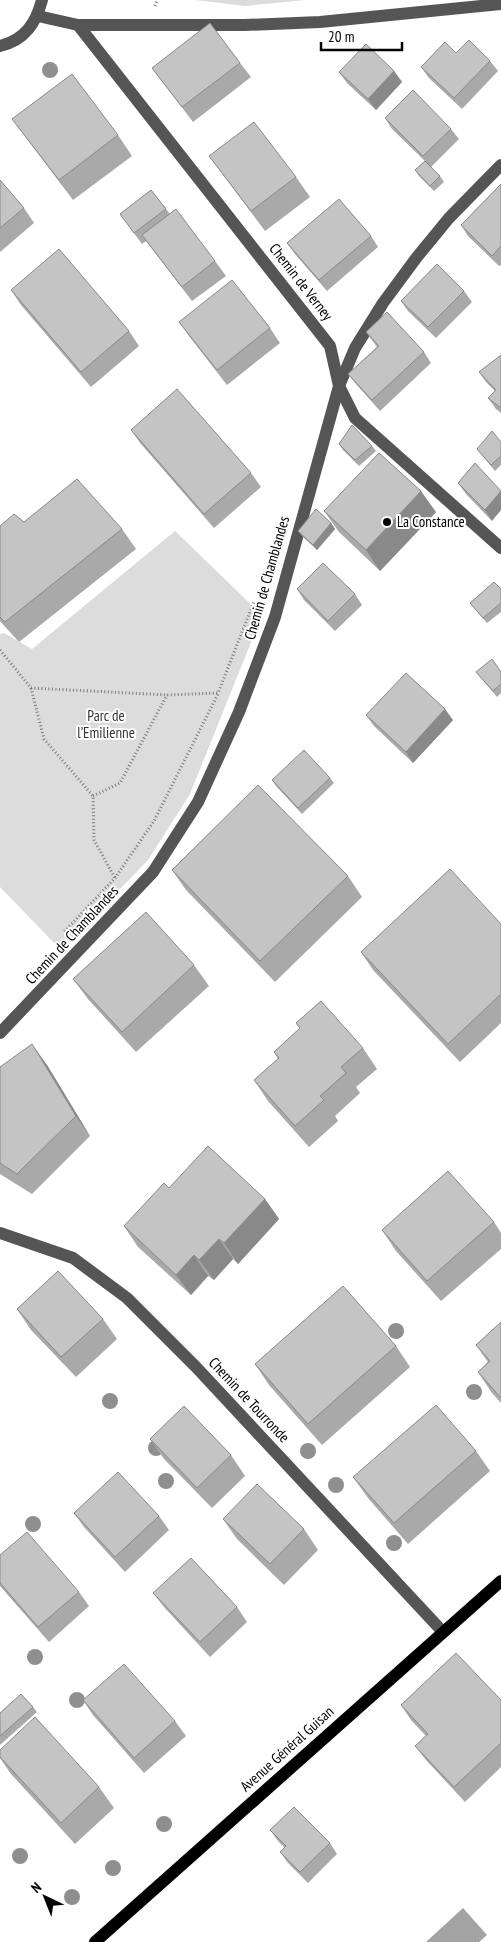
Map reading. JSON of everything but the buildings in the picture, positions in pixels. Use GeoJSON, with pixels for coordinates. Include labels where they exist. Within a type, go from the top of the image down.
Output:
{"type":"FeatureCollection","features":[{"type":"Feature","properties":{"kind":"main road","name":"Avenue Général Guisan"},"geometry":{"type":"LineString","coordinates":[[96,1942],[501,1581]]}},
{"type":"Feature","properties":{"kind":"street"},"geometry":{"type":"LineString","coordinates":[[0,46],[11,44],[29,30],[38,16],[42,0]]}},
{"type":"Feature","properties":{"kind":"street"},"geometry":{"type":"LineString","coordinates":[[38,16],[78,25],[245,25],[320,22],[501,4]]}},
{"type":"Feature","properties":{"kind":"street","name":"Chemin de Verney"},"geometry":{"type":"LineString","coordinates":[[78,25],[330,346],[339,386],[355,418],[501,548]]}},
{"type":"Feature","properties":{"kind":"street","name":"Chemin de Chamblandes"},"geometry":{"type":"LineString","coordinates":[[0,1033],[153,872],[198,802],[239,712],[276,617],[339,386],[355,348],[383,303],[417,257],[449,218],[501,164]]}},
{"type":"Feature","properties":{"kind":"street","name":"Chemin de Tourronde"},"geometry":{"type":"LineString","coordinates":[[0,1233],[73,1258],[127,1298],[182,1353],[443,1632]]}},
{"type":"Feature","properties":{"kind":"path"},"geometry":{"type":"LineString","coordinates":[[69,937],[64,932],[115,878],[154,821],[218,693],[254,602]]}},
{"type":"Feature","properties":{"kind":"path"},"geometry":{"type":"LineString","coordinates":[[0,650],[32,688],[44,739],[93,796],[94,840],[119,883]]}},
{"type":"Feature","properties":{"kind":"path"},"geometry":{"type":"LineString","coordinates":[[32,688],[168,695],[218,693]]}},
{"type":"Feature","properties":{"kind":"path"},"geometry":{"type":"LineString","coordinates":[[93,796],[120,783],[168,695]]}},
{"type":"Feature","properties":{"kind":"green space"},"geometry":{"type":"Polygon","coordinates":[[[196,0],[305,0],[245,6],[196,0]]]}},
{"type":"Feature","properties":{"kind":"green space","name":"Parc de l’Emilienne"},"geometry":{"type":"Polygon","coordinates":[[[175,531],[262,615],[190,794],[148,860],[61,950],[0,887],[0,634],[4,633],[32,649],[175,531]]]}},
{"type":"Feature","properties":{"kind":"shaded area"},"geometry":{"type":"Polygon","coordinates":[[[463,1908],[487,1935],[479,1942],[426,1942],[463,1908]]]}},
{"type":"Feature","properties":{"kind":"place","name":"La Constance"},"geometry":{"type":"Point","coordinates":[387,522]}}]}
